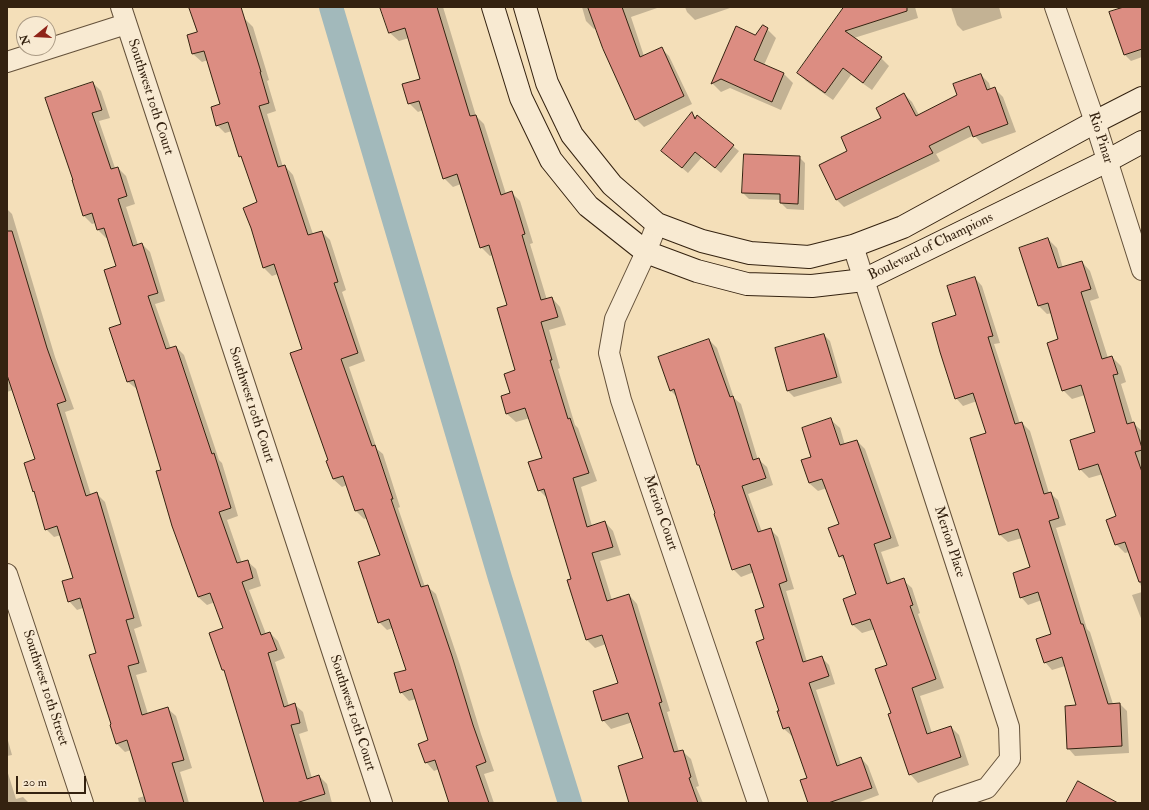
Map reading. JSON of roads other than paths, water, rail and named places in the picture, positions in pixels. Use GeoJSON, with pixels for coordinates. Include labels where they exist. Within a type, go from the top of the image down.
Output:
{"type":"FeatureCollection","features":[{"type":"Feature","properties":{"kind":"street","name":"Boulevard of Champions"},"geometry":{"type":"LineString","coordinates":[[493,7],[521,98],[551,160],[588,206],[646,252],[697,271],[747,284],[812,286],[864,280],[1107,161],[1142,142]]}},
{"type":"Feature","properties":{"kind":"street"},"geometry":{"type":"LineString","coordinates":[[525,7],[547,83],[572,135],[612,185],[657,224],[702,241],[750,253],[810,257],[853,246],[903,227],[1095,122],[1142,98]]}},
{"type":"Feature","properties":{"kind":"street","name":"Rio Pinar"},"geometry":{"type":"LineString","coordinates":[[1055,7],[1095,122],[1142,270]]}},
{"type":"Feature","properties":{"kind":"street"},"geometry":{"type":"LineString","coordinates":[[7,62],[123,16]]}},
{"type":"Feature","properties":{"kind":"street","name":"Southwest 10th Court"},"geometry":{"type":"LineString","coordinates":[[123,16],[382,803]]}},
{"type":"Feature","properties":{"kind":"street","name":"Merion Court"},"geometry":{"type":"LineString","coordinates":[[657,224],[646,252],[615,319],[609,353],[621,400],[758,803]]}},
{"type":"Feature","properties":{"kind":"street","name":"Merion Place"},"geometry":{"type":"LineString","coordinates":[[853,246],[1010,727],[1010,759],[987,788],[943,803]]}},
{"type":"Feature","properties":{"kind":"street","name":"Southwest 10th Street"},"geometry":{"type":"LineString","coordinates":[[7,574],[83,803]]}},
{"type":"Feature","properties":{"kind":"waterway"},"geometry":{"type":"LineString","coordinates":[[331,7],[500,578],[570,803]]}}]}
